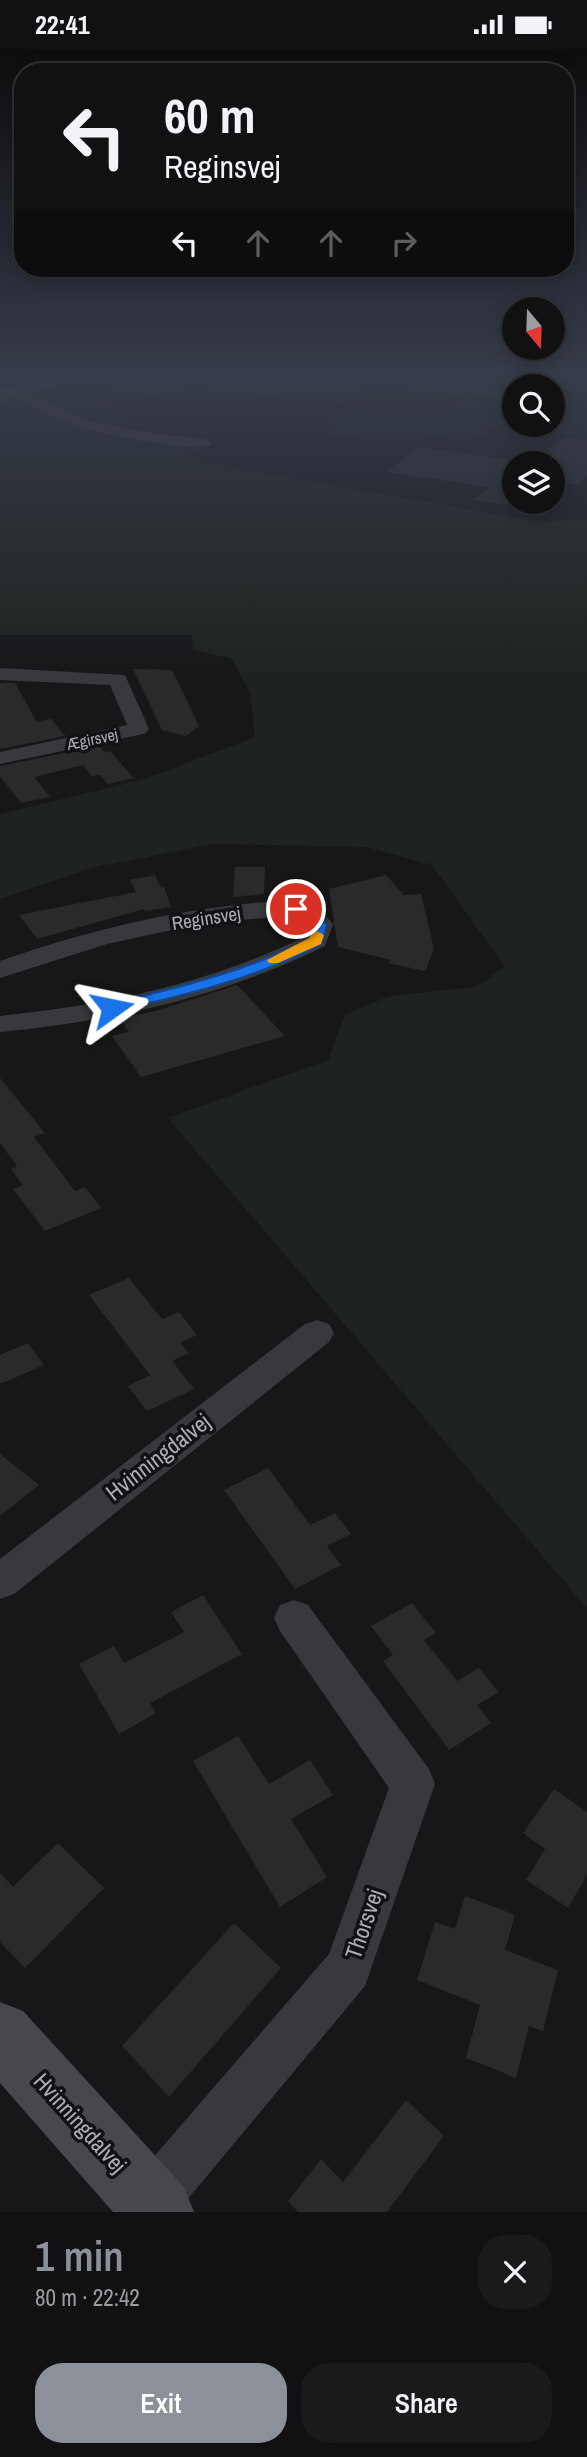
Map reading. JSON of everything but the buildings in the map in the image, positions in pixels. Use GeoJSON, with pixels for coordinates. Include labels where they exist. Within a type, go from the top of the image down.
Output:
{"type":"FeatureCollection","features":[{"type":"Feature","properties":{"kind":"street","name":"Ægirsvej"},"geometry":{"type":"LineString","coordinates":[[0,674],[118,679],[139,729],[0,758]]}},
{"type":"Feature","properties":{"kind":"street","name":"Reginsvej"},"geometry":{"type":"LineString","coordinates":[[0,970],[41,955],[130,931],[208,916],[256,910],[296,909],[320,924],[316,941],[289,955],[198,987],[86,1013],[0,1024]]}},
{"type":"Feature","properties":{"kind":"street","name":"Hvinningdalvej"},"geometry":{"type":"LineString","coordinates":[[0,1582],[317,1333]]}},
{"type":"Feature","properties":{"kind":"street","name":"Thorsvej"},"geometry":{"type":"LineString","coordinates":[[155,2207],[348,1969],[413,1784],[294,1618]]}},
{"type":"Feature","properties":{"kind":"street","name":"Hvinningdalvej"},"geometry":{"type":"LineString","coordinates":[[0,2034],[155,2207]]}},
{"type":"Feature","properties":{"kind":"shaded area"},"geometry":{"type":"Polygon","coordinates":[[[0,474],[269,474],[539,522],[587,519],[587,1608],[168,1118],[328,1060],[345,1014],[390,996],[476,987],[505,967],[432,865],[367,847],[214,844],[90,868],[0,899],[0,814],[145,779],[255,737],[250,693],[232,659],[193,650],[192,635],[0,635],[0,474]]]}},
{"type":"Feature","properties":{"kind":"slow traffic"},"geometry":{"type":"LineString","coordinates":[[274,960],[316,941],[317,935]]}},
{"type":"Feature","properties":{"kind":"route"},"geometry":{"type":"LineString","coordinates":[[112,1008],[198,987],[289,955],[316,941],[320,924],[296,909]]}}]}
